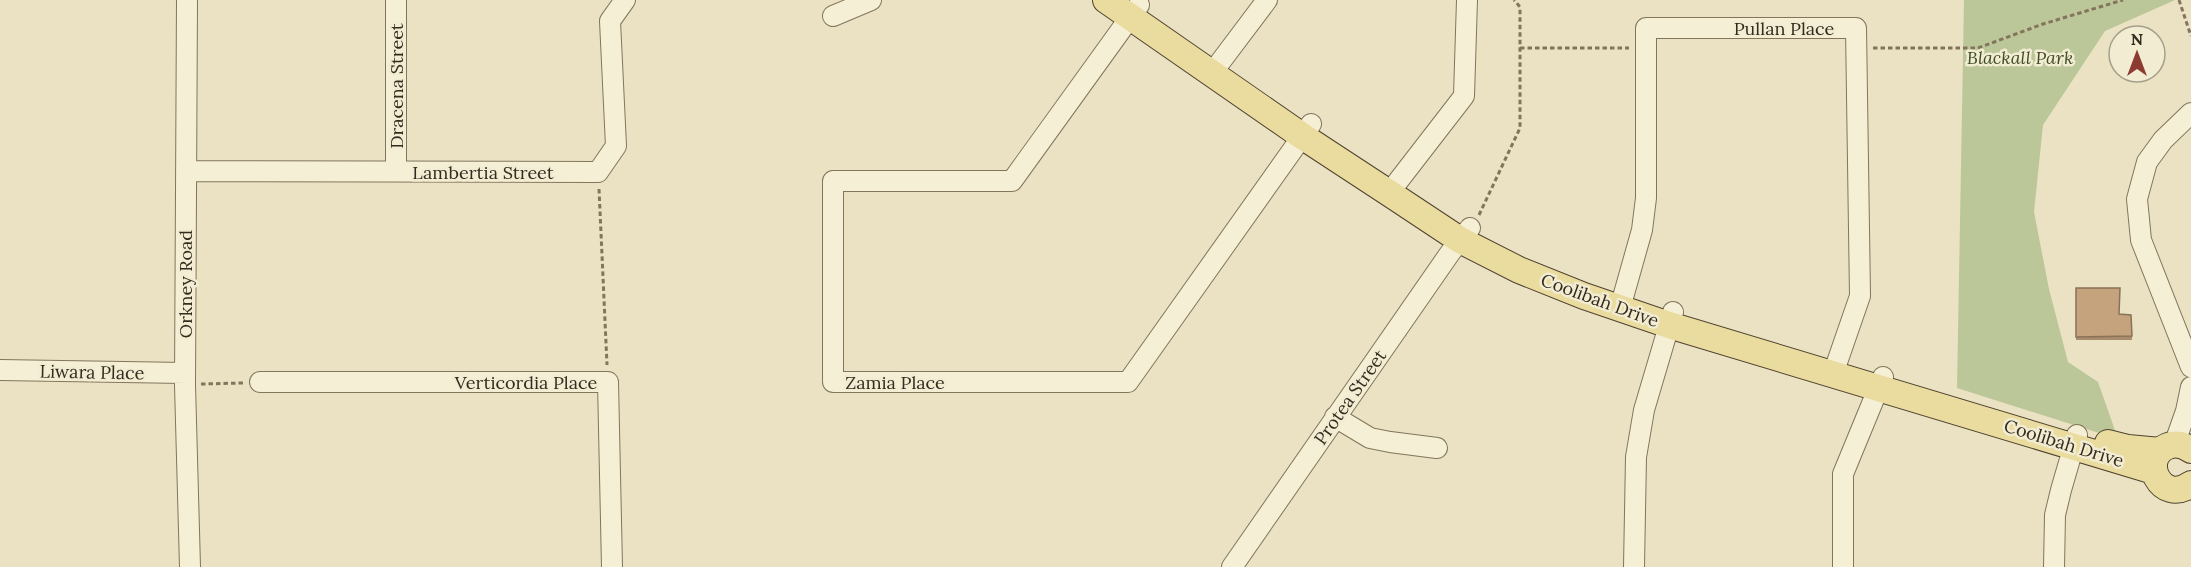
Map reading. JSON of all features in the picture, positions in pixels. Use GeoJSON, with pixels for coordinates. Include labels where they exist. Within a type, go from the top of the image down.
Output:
{"type":"FeatureCollection","features":[{"type":"Feature","properties":{"kind":"main road","name":"Coolibah Drive"},"geometry":{"type":"LineString","coordinates":[[1106,0],[1133,7],[1306,130],[1465,234],[1622,302],[1671,319],[2076,441],[2170,454]]}},
{"type":"Feature","properties":{"kind":"main road"},"geometry":{"type":"LineString","coordinates":[[2170,454],[2160,483],[2167,488],[2179,489],[2191,484]]}},
{"type":"Feature","properties":{"kind":"street","name":"Orkney Road"},"geometry":{"type":"LineString","coordinates":[[187,0],[184,379],[190,567]]}},
{"type":"Feature","properties":{"kind":"street","name":"Dracena Street"},"geometry":{"type":"LineString","coordinates":[[396,0],[396,171]]}},
{"type":"Feature","properties":{"kind":"street"},"geometry":{"type":"LineString","coordinates":[[598,172],[616,146],[610,21],[625,0]]}},
{"type":"Feature","properties":{"kind":"street"},"geometry":{"type":"LineString","coordinates":[[833,16],[870,0]]}},
{"type":"Feature","properties":{"kind":"street"},"geometry":{"type":"LineString","coordinates":[[1216,68],[1267,0]]}},
{"type":"Feature","properties":{"kind":"street"},"geometry":{"type":"LineString","coordinates":[[1393,188],[1464,96],[1467,0]]}},
{"type":"Feature","properties":{"kind":"street","name":"Zamia Place"},"geometry":{"type":"LineString","coordinates":[[1133,7],[1012,181],[833,181],[833,382],[1128,382],[1306,130]]}},
{"type":"Feature","properties":{"kind":"street","name":"Pullan Place"},"geometry":{"type":"LineString","coordinates":[[1622,302],[1642,230],[1646,198],[1646,28],[1856,28],[1860,296],[1835,368]]}},
{"type":"Feature","properties":{"kind":"street"},"geometry":{"type":"LineString","coordinates":[[2191,113],[2163,141],[2147,162],[2138,199],[2141,240],[2191,368]]}},
{"type":"Feature","properties":{"kind":"street","name":"Lambertia Street"},"geometry":{"type":"LineString","coordinates":[[186,171],[598,172]]}},
{"type":"Feature","properties":{"kind":"street","name":"Protea Street"},"geometry":{"type":"LineString","coordinates":[[1232,567],[1465,234]]}},
{"type":"Feature","properties":{"kind":"street"},"geometry":{"type":"LineString","coordinates":[[1634,567],[1636,457],[1644,410],[1671,319]]}},
{"type":"Feature","properties":{"kind":"street","name":"Liwara Place"},"geometry":{"type":"LineString","coordinates":[[0,370],[184,379]]}},
{"type":"Feature","properties":{"kind":"street","name":"Verticordia Place"},"geometry":{"type":"LineString","coordinates":[[260,382],[608,382],[612,567]]}},
{"type":"Feature","properties":{"kind":"street"},"geometry":{"type":"LineString","coordinates":[[1843,567],[1843,474],[1881,382]]}},
{"type":"Feature","properties":{"kind":"street"},"geometry":{"type":"LineString","coordinates":[[2170,454],[2186,411],[2191,387]]}},
{"type":"Feature","properties":{"kind":"street"},"geometry":{"type":"LineString","coordinates":[[1335,417],[1370,438],[1437,447]]}},
{"type":"Feature","properties":{"kind":"street"},"geometry":{"type":"LineString","coordinates":[[2054,567],[2055,515],[2076,441]]}},
{"type":"Feature","properties":{"kind":"path"},"geometry":{"type":"LineString","coordinates":[[1465,234],[1479,216],[1520,128],[1520,7],[1514,0]]}},
{"type":"Feature","properties":{"kind":"path"},"geometry":{"type":"LineString","coordinates":[[1856,48],[1978,48],[2043,24],[2123,0]]}},
{"type":"Feature","properties":{"kind":"path"},"geometry":{"type":"LineString","coordinates":[[2179,0],[2191,36]]}},
{"type":"Feature","properties":{"kind":"path"},"geometry":{"type":"LineString","coordinates":[[1520,48],[1646,48]]}},
{"type":"Feature","properties":{"kind":"path"},"geometry":{"type":"LineString","coordinates":[[598,172],[608,382]]}},
{"type":"Feature","properties":{"kind":"path"},"geometry":{"type":"LineString","coordinates":[[184,379],[260,382]]}},
{"type":"Feature","properties":{"kind":"green space","name":"Blackall Park"},"geometry":{"type":"Polygon","coordinates":[[[1964,0],[2175,0],[2121,24],[2107,24],[2107,30],[2043,125],[2034,212],[2049,289],[2068,362],[2098,382],[2118,439],[1957,388],[1964,0]]]}},
{"type":"Feature","properties":{"kind":"building"},"geometry":{"type":"Polygon","coordinates":[[[2076,288],[2120,288],[2119,314],[2131,315],[2132,336],[2076,337],[2076,288]]]}}]}
